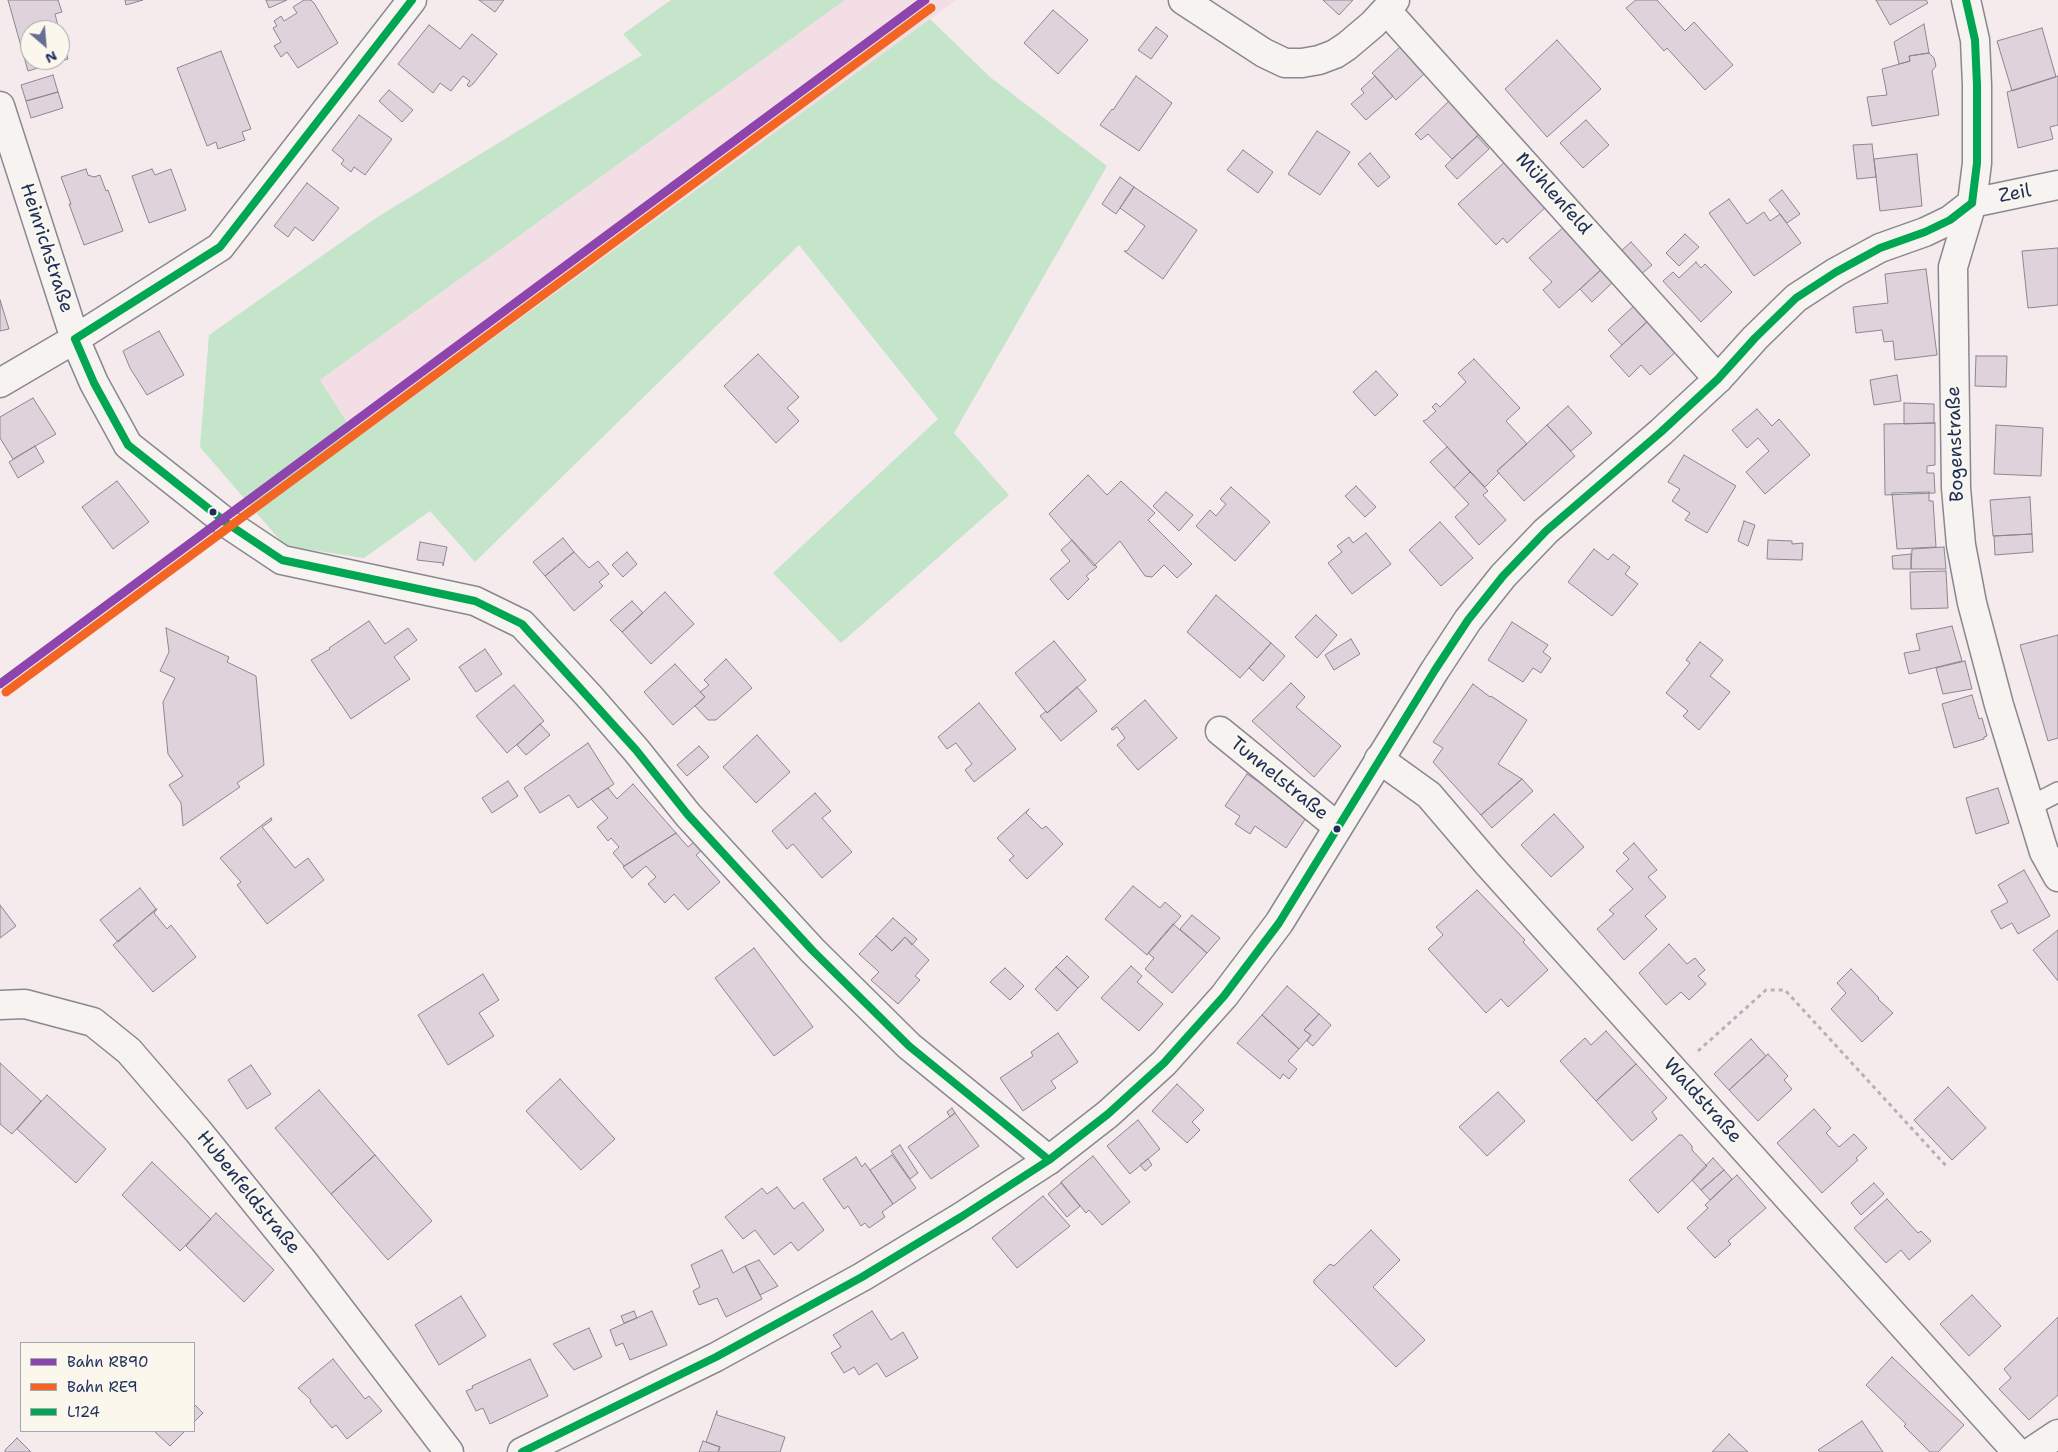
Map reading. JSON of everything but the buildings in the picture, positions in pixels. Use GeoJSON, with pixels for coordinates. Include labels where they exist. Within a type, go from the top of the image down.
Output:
{"type":"FeatureCollection","features":[{"type":"Feature","properties":{"kind":"street"},"geometry":{"type":"LineString","coordinates":[[0,383],[75,339],[220,246],[412,0]]}},
{"type":"Feature","properties":{"kind":"street"},"geometry":{"type":"LineString","coordinates":[[1183,0],[1264,53],[1285,63],[1319,60],[1334,54],[1360,35],[1390,5]]}},
{"type":"Feature","properties":{"kind":"street","name":"Bogenstraße"},"geometry":{"type":"LineString","coordinates":[[1966,0],[1974,40],[1977,85],[1977,163],[1972,202],[1953,267],[1956,488],[1961,546],[1972,603],[2028,807],[2044,852],[2058,877]]}},
{"type":"Feature","properties":{"kind":"street","name":"Mühlenfeld"},"geometry":{"type":"LineString","coordinates":[[1390,5],[1718,379]]}},
{"type":"Feature","properties":{"kind":"street","name":"Heinrichstraße"},"geometry":{"type":"LineString","coordinates":[[0,106],[75,339],[94,384],[128,445],[228,524],[282,560],[475,601],[522,624],[588,694],[688,815],[812,950],[909,1046],[1049,1160]]}},
{"type":"Feature","properties":{"kind":"street","name":"Zeil"},"geometry":{"type":"LineString","coordinates":[[1972,202],[2058,185]]}},
{"type":"Feature","properties":{"kind":"street"},"geometry":{"type":"LineString","coordinates":[[522,1452],[716,1357],[853,1282],[961,1217],[1049,1160],[1108,1114],[1164,1063],[1224,996],[1279,923],[1379,759],[1468,620],[1503,576],[1546,531],[1661,432],[1718,379],[1755,338],[1796,298],[1836,272],[1880,248],[1925,232],[1950,220],[1972,202]]}},
{"type":"Feature","properties":{"kind":"street","name":"Tunnelstraße"},"geometry":{"type":"LineString","coordinates":[[1220,730],[1338,827]]}},
{"type":"Feature","properties":{"kind":"street","name":"Waldstraße"},"geometry":{"type":"LineString","coordinates":[[1379,759],[1429,795],[1488,864],[2017,1452]]}},
{"type":"Feature","properties":{"kind":"street","name":"Hubenfeldstraße"},"geometry":{"type":"LineString","coordinates":[[0,1005],[25,1004],[93,1022],[129,1051],[198,1131],[297,1254],[449,1452]]}},
{"type":"Feature","properties":{"kind":"street"},"geometry":{"type":"LineString","coordinates":[[2031,1452],[2058,1434]]}},
{"type":"Feature","properties":{"kind":"lane"},"geometry":{"type":"LineString","coordinates":[[2028,807],[2058,792]]}},
{"type":"Feature","properties":{"kind":"path"},"geometry":{"type":"LineString","coordinates":[[1675,1072],[1766,990],[1785,990],[1948,1168]]}},
{"type":"Feature","properties":{"kind":"shaded area"},"geometry":{"type":"Polygon","coordinates":[[[845,0],[956,0],[357,438],[320,380],[845,0]]]}},
{"type":"Feature","properties":{"kind":"green space"},"geometry":{"type":"Polygon","coordinates":[[[671,0],[845,0],[320,380],[357,438],[930,19],[990,77],[1107,166],[954,433],[1009,495],[841,643],[773,573],[938,419],[799,245],[475,562],[430,511],[364,558],[285,546],[200,447],[209,335],[376,218],[642,55],[623,34],[671,0]]]}},
{"type":"Feature","properties":{"kind":"rail line","name":"RB90"},"geometry":{"type":"LineString","coordinates":[[0,684],[925,0]]}},
{"type":"Feature","properties":{"kind":"rail line","name":"RE9"},"geometry":{"type":"LineString","coordinates":[[6,692],[931,8]]}},
{"type":"Feature","properties":{"kind":"transit line","name":"L124"},"geometry":{"type":"LineString","coordinates":[[75,339],[220,247],[412,0]]}},
{"type":"Feature","properties":{"kind":"transit line","name":"L124"},"geometry":{"type":"LineString","coordinates":[[1966,0],[1975,40],[1977,85],[1977,163],[1972,203]]}},
{"type":"Feature","properties":{"kind":"transit line","name":"L124"},"geometry":{"type":"LineString","coordinates":[[522,1452],[716,1357],[862,1277],[961,1217],[1049,1160],[1108,1114],[1164,1063],[1224,996],[1279,923],[1435,670],[1468,620],[1503,576],[1546,531],[1661,432],[1718,379],[1755,338],[1796,298],[1836,272],[1880,248],[1925,232],[1950,220],[1972,203]]}},
{"type":"Feature","properties":{"kind":"transit line","name":"L124"},"geometry":{"type":"LineString","coordinates":[[75,339],[94,383],[128,445],[228,524],[282,560],[475,601],[522,624],[636,750],[688,815],[812,950],[909,1046],[1049,1160]]}}]}
